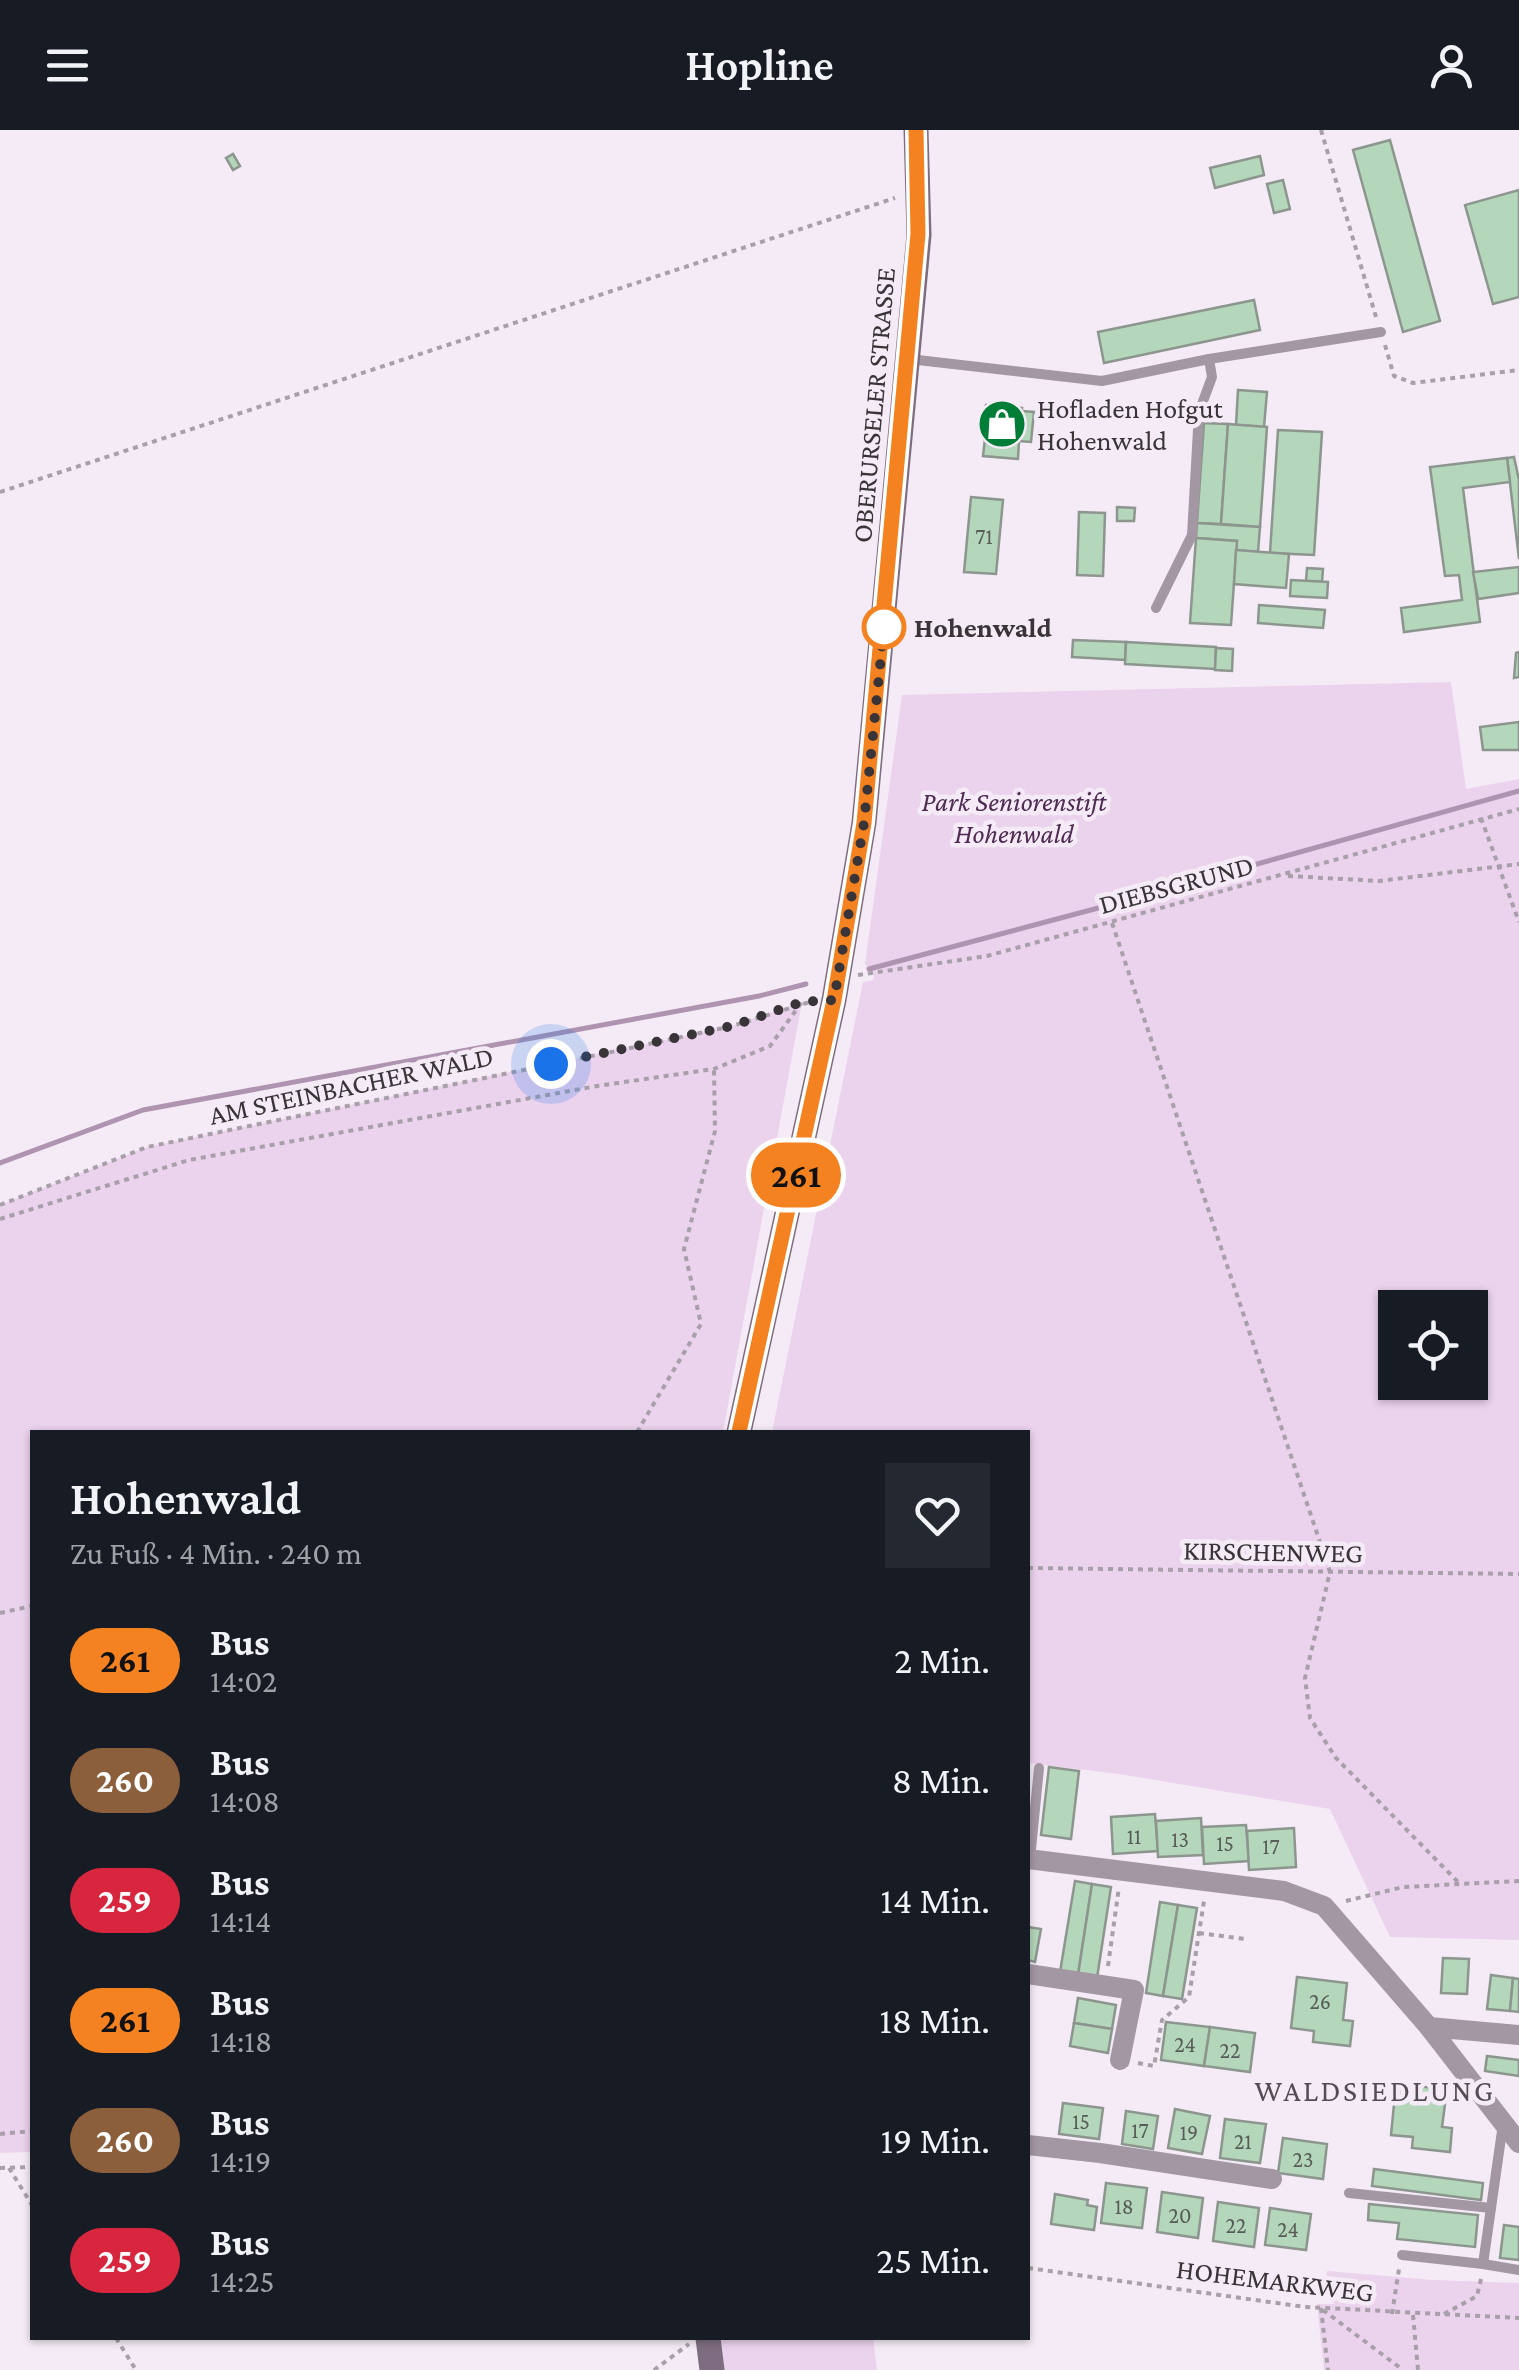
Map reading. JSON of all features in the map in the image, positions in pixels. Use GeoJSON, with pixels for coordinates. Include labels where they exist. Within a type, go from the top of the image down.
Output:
{"type":"FeatureCollection","features":[{"type":"Feature","properties":{"kind":"main road","name":"OBERURSELER STRASSE"},"geometry":{"type":"LineString","coordinates":[[739,1430],[836,987],[864,823],[908,359],[919,192],[916,130]]}},
{"type":"Feature","properties":{"kind":"main road"},"geometry":{"type":"LineString","coordinates":[[703,2340],[712,2370]]}},
{"type":"Feature","properties":{"kind":"street"},"geometry":{"type":"LineString","coordinates":[[1030,1860],[1284,1891],[1324,1906],[1429,2026],[1519,2143]]}},
{"type":"Feature","properties":{"kind":"street"},"geometry":{"type":"LineString","coordinates":[[1030,1974],[1134,1990],[1120,2060]]}},
{"type":"Feature","properties":{"kind":"street"},"geometry":{"type":"LineString","coordinates":[[1429,2026],[1519,2035]]}},
{"type":"Feature","properties":{"kind":"street"},"geometry":{"type":"LineString","coordinates":[[1030,2145],[1272,2178]]}},
{"type":"Feature","properties":{"kind":"lane"},"geometry":{"type":"LineString","coordinates":[[908,359],[1102,381],[1381,332]]}},
{"type":"Feature","properties":{"kind":"lane"},"geometry":{"type":"LineString","coordinates":[[1156,608],[1192,535],[1199,412],[1212,377],[1210,360]]}},
{"type":"Feature","properties":{"kind":"lane"},"geometry":{"type":"LineString","coordinates":[[1030,1851],[1039,1768]]}},
{"type":"Feature","properties":{"kind":"lane"},"geometry":{"type":"LineString","coordinates":[[1484,2264],[1503,2124]]}},
{"type":"Feature","properties":{"kind":"lane"},"geometry":{"type":"LineString","coordinates":[[1349,2193],[1491,2208]]}},
{"type":"Feature","properties":{"kind":"lane"},"geometry":{"type":"LineString","coordinates":[[1402,2255],[1519,2270]]}},
{"type":"Feature","properties":{"kind":"path"},"geometry":{"type":"LineString","coordinates":[[1320,130],[1394,376],[1413,383],[1519,370]]}},
{"type":"Feature","properties":{"kind":"path"},"geometry":{"type":"LineString","coordinates":[[0,492],[919,192]]}},
{"type":"Feature","properties":{"kind":"path","name":"DIEBSGRUND"},"geometry":{"type":"LineString","coordinates":[[836,987],[859,975],[986,956],[1519,809]]}},
{"type":"Feature","properties":{"kind":"path"},"geometry":{"type":"LineString","coordinates":[[1481,818],[1519,922]]}},
{"type":"Feature","properties":{"kind":"path"},"geometry":{"type":"LineString","coordinates":[[1283,876],[1379,882],[1519,864]]}},
{"type":"Feature","properties":{"kind":"path"},"geometry":{"type":"LineString","coordinates":[[1112,923],[1330,1572],[1305,1678],[1310,1718],[1336,1758],[1460,1884]]}},
{"type":"Feature","properties":{"kind":"path","name":"AM STEINBACHER WALD"},"geometry":{"type":"LineString","coordinates":[[0,1204],[147,1148],[732,1026],[836,987]]}},
{"type":"Feature","properties":{"kind":"path"},"geometry":{"type":"LineString","coordinates":[[0,1219],[188,1160],[598,1086],[714,1070],[770,1046],[802,1002]]}},
{"type":"Feature","properties":{"kind":"path"},"geometry":{"type":"LineString","coordinates":[[638,1430],[701,1324],[684,1250],[714,1132],[714,1070]]}},
{"type":"Feature","properties":{"kind":"path","name":"KIRSCHENWEG"},"geometry":{"type":"LineString","coordinates":[[1030,1568],[1519,1574]]}},
{"type":"Feature","properties":{"kind":"path"},"geometry":{"type":"LineString","coordinates":[[0,1613],[30,1606]]}},
{"type":"Feature","properties":{"kind":"path"},"geometry":{"type":"LineString","coordinates":[[1105,1985],[1122,1872]]}},
{"type":"Feature","properties":{"kind":"path"},"geometry":{"type":"LineString","coordinates":[[1324,1906],[1404,1887],[1519,1880]]}},
{"type":"Feature","properties":{"kind":"path"},"geometry":{"type":"LineString","coordinates":[[1120,2060],[1154,2066],[1162,2020],[1188,1997],[1207,1882]]}},
{"type":"Feature","properties":{"kind":"path"},"geometry":{"type":"LineString","coordinates":[[1199,1933],[1245,1939]]}},
{"type":"Feature","properties":{"kind":"path"},"geometry":{"type":"LineString","coordinates":[[0,2134],[30,2131]]}},
{"type":"Feature","properties":{"kind":"path"},"geometry":{"type":"LineString","coordinates":[[0,2168],[30,2167]]}},
{"type":"Feature","properties":{"kind":"path"},"geometry":{"type":"LineString","coordinates":[[9,2168],[30,2202]]}},
{"type":"Feature","properties":{"kind":"path"},"geometry":{"type":"LineString","coordinates":[[1392,2314],[1402,2255]]}},
{"type":"Feature","properties":{"kind":"path"},"geometry":{"type":"LineString","coordinates":[[1442,2316],[1477,2296],[1484,2264]]}},
{"type":"Feature","properties":{"kind":"path","name":"HOHEMARKWEG"},"geometry":{"type":"LineString","coordinates":[[1030,2268],[1321,2308],[1519,2318]]}},
{"type":"Feature","properties":{"kind":"path"},"geometry":{"type":"LineString","coordinates":[[1321,2308],[1328,2370]]}},
{"type":"Feature","properties":{"kind":"path"},"geometry":{"type":"LineString","coordinates":[[1321,2308],[1404,2370]]}},
{"type":"Feature","properties":{"kind":"path"},"geometry":{"type":"LineString","coordinates":[[1413,2315],[1418,2370]]}},
{"type":"Feature","properties":{"kind":"path"},"geometry":{"type":"LineString","coordinates":[[117,2340],[136,2370]]}},
{"type":"Feature","properties":{"kind":"path"},"geometry":{"type":"LineString","coordinates":[[654,2370],[699,2340]]}},
{"type":"Feature","properties":{"kind":"path"},"geometry":{"type":"LineString","coordinates":[[664,2362],[671,2370]]}},
{"type":"Feature","properties":{"kind":"green space","name":"Park Seniorenstift Hohenwald"},"geometry":{"type":"Polygon","coordinates":[[[1451,682],[1466,789],[1519,779],[1519,1940],[1390,1937],[1330,1809],[1030,1763],[1030,1430],[772,1430],[863,982],[873,980],[865,964],[902,695],[1451,682]]]}},
{"type":"Feature","properties":{"kind":"green space"},"geometry":{"type":"Polygon","coordinates":[[[802,1002],[723,1430],[30,1430],[30,2152],[0,2153],[0,1205],[147,1147],[732,1026],[802,1002]]]}},
{"type":"Feature","properties":{"kind":"green space"},"geometry":{"type":"Polygon","coordinates":[[[1327,2271],[1519,2283],[1519,2370],[1324,2370],[1317,2304],[1335,2304],[1326,2297],[1327,2271]]]}},
{"type":"Feature","properties":{"kind":"green space"},"geometry":{"type":"Polygon","coordinates":[[[708,2340],[873,2340],[877,2370],[712,2370],[708,2340]]]}},
{"type":"Feature","properties":{"kind":"building"},"geometry":{"type":"Polygon","coordinates":[[[1390,140],[1440,321],[1403,332],[1353,150],[1390,140]]]}},
{"type":"Feature","properties":{"kind":"building"},"geometry":{"type":"Polygon","coordinates":[[[233,154],[240,166],[233,170],[226,158],[233,154]]]}},
{"type":"Feature","properties":{"kind":"building"},"geometry":{"type":"Polygon","coordinates":[[[1260,156],[1264,175],[1215,188],[1210,168],[1260,156]]]}},
{"type":"Feature","properties":{"kind":"building"},"geometry":{"type":"Polygon","coordinates":[[[1283,180],[1290,209],[1274,213],[1267,184],[1283,180]]]}},
{"type":"Feature","properties":{"kind":"building"},"geometry":{"type":"Polygon","coordinates":[[[1519,190],[1519,297],[1493,304],[1465,205],[1519,190]]]}},
{"type":"Feature","properties":{"kind":"building"},"geometry":{"type":"Polygon","coordinates":[[[1254,300],[1260,330],[1104,363],[1098,332],[1254,300]]]}},
{"type":"Feature","properties":{"kind":"building"},"geometry":{"type":"Polygon","coordinates":[[[1238,390],[1267,392],[1264,427],[1236,425],[1238,390]]]}},
{"type":"Feature","properties":{"kind":"building","name":"Hofladen Hofgut Hohenwald"},"geometry":{"type":"Polygon","coordinates":[[[986,405],[1022,408],[1019,441],[983,437],[986,405]]]}},
{"type":"Feature","properties":{"kind":"building"},"geometry":{"type":"Polygon","coordinates":[[[1022,411],[1034,412],[1031,442],[1019,441],[1022,411]]]}},
{"type":"Feature","properties":{"kind":"building"},"geometry":{"type":"Polygon","coordinates":[[[1204,423],[1228,424],[1221,524],[1197,523],[1204,423]]]}},
{"type":"Feature","properties":{"kind":"building"},"geometry":{"type":"Polygon","coordinates":[[[1228,424],[1267,427],[1260,527],[1221,524],[1228,424]]]}},
{"type":"Feature","properties":{"kind":"building"},"geometry":{"type":"Polygon","coordinates":[[[1278,430],[1322,432],[1314,555],[1270,553],[1278,430]]]}},
{"type":"Feature","properties":{"kind":"building"},"geometry":{"type":"Polygon","coordinates":[[[985,438],[1019,441],[1018,459],[983,456],[985,438]]]}},
{"type":"Feature","properties":{"kind":"building"},"geometry":{"type":"Polygon","coordinates":[[[1514,457],[1519,480],[1519,559],[1507,458],[1514,457]]]}},
{"type":"Feature","properties":{"kind":"building"},"geometry":{"type":"Polygon","coordinates":[[[1507,458],[1510,482],[1463,488],[1480,622],[1404,632],[1401,608],[1462,600],[1459,575],[1445,576],[1430,467],[1507,458]]]}},
{"type":"Feature","properties":{"kind":"building"},"geometry":{"type":"Polygon","coordinates":[[[971,497],[1003,500],[996,574],[964,572],[971,497]]]}},
{"type":"Feature","properties":{"kind":"building"},"geometry":{"type":"Polygon","coordinates":[[[1117,507],[1135,508],[1134,521],[1117,521],[1117,507]]]}},
{"type":"Feature","properties":{"kind":"building"},"geometry":{"type":"Polygon","coordinates":[[[1079,512],[1105,513],[1103,576],[1077,575],[1079,512]]]}},
{"type":"Feature","properties":{"kind":"building"},"geometry":{"type":"Polygon","coordinates":[[[1197,523],[1260,527],[1258,552],[1236,550],[1237,541],[1196,538],[1197,523]]]}},
{"type":"Feature","properties":{"kind":"building"},"geometry":{"type":"Polygon","coordinates":[[[1196,538],[1237,541],[1231,625],[1190,623],[1196,538]]]}},
{"type":"Feature","properties":{"kind":"building"},"geometry":{"type":"Polygon","coordinates":[[[1236,550],[1289,554],[1286,588],[1234,584],[1236,550]]]}},
{"type":"Feature","properties":{"kind":"building"},"geometry":{"type":"Polygon","coordinates":[[[1519,567],[1519,593],[1478,599],[1473,572],[1519,567]]]}},
{"type":"Feature","properties":{"kind":"building"},"geometry":{"type":"Polygon","coordinates":[[[1307,568],[1323,569],[1322,582],[1306,581],[1307,568]]]}},
{"type":"Feature","properties":{"kind":"building"},"geometry":{"type":"Polygon","coordinates":[[[1291,580],[1328,582],[1327,598],[1290,596],[1291,580]]]}},
{"type":"Feature","properties":{"kind":"building"},"geometry":{"type":"Polygon","coordinates":[[[1259,605],[1325,610],[1323,628],[1258,623],[1259,605]]]}},
{"type":"Feature","properties":{"kind":"building"},"geometry":{"type":"Polygon","coordinates":[[[1073,640],[1126,642],[1125,660],[1072,657],[1073,640]]]}},
{"type":"Feature","properties":{"kind":"building"},"geometry":{"type":"Polygon","coordinates":[[[1126,642],[1216,647],[1215,669],[1125,664],[1126,642]]]}},
{"type":"Feature","properties":{"kind":"building"},"geometry":{"type":"Polygon","coordinates":[[[1216,648],[1233,649],[1232,671],[1215,670],[1216,648]]]}},
{"type":"Feature","properties":{"kind":"building"},"geometry":{"type":"Polygon","coordinates":[[[1519,652],[1519,677],[1514,678],[1516,653],[1519,652]]]}},
{"type":"Feature","properties":{"kind":"building"},"geometry":{"type":"Polygon","coordinates":[[[1519,722],[1519,750],[1483,750],[1480,727],[1519,722]]]}},
{"type":"Feature","properties":{"kind":"building"},"geometry":{"type":"Polygon","coordinates":[[[1049,1767],[1079,1771],[1071,1839],[1041,1835],[1049,1767]]]}},
{"type":"Feature","properties":{"kind":"building"},"geometry":{"type":"Polygon","coordinates":[[[1155,1814],[1158,1851],[1113,1854],[1111,1817],[1155,1814]]]}},
{"type":"Feature","properties":{"kind":"building"},"geometry":{"type":"Polygon","coordinates":[[[1201,1818],[1203,1855],[1158,1857],[1156,1821],[1201,1818]]]}},
{"type":"Feature","properties":{"kind":"building"},"geometry":{"type":"Polygon","coordinates":[[[1246,1825],[1249,1861],[1204,1864],[1202,1827],[1246,1825]]]}},
{"type":"Feature","properties":{"kind":"building"},"geometry":{"type":"Polygon","coordinates":[[[1294,1828],[1296,1867],[1249,1870],[1247,1831],[1294,1828]]]}},
{"type":"Feature","properties":{"kind":"building"},"geometry":{"type":"Polygon","coordinates":[[[1075,1881],[1092,1884],[1078,1975],[1060,1972],[1075,1881]]]}},
{"type":"Feature","properties":{"kind":"building"},"geometry":{"type":"Polygon","coordinates":[[[1092,1884],[1111,1887],[1097,1978],[1078,1975],[1092,1884]]]}},
{"type":"Feature","properties":{"kind":"building"},"geometry":{"type":"Polygon","coordinates":[[[1160,1902],[1178,1905],[1163,1996],[1146,1993],[1160,1902]]]}},
{"type":"Feature","properties":{"kind":"building"},"geometry":{"type":"Polygon","coordinates":[[[1178,1905],[1197,1908],[1182,1999],[1163,1996],[1178,1905]]]}},
{"type":"Feature","properties":{"kind":"building"},"geometry":{"type":"Polygon","coordinates":[[[1030,1927],[1041,1929],[1035,1962],[1030,1961],[1030,1927]]]}},
{"type":"Feature","properties":{"kind":"building"},"geometry":{"type":"Polygon","coordinates":[[[1443,1958],[1469,1959],[1467,1994],[1441,1993],[1443,1958]]]}},
{"type":"Feature","properties":{"kind":"building"},"geometry":{"type":"Polygon","coordinates":[[[1491,1975],[1513,1978],[1510,2011],[1487,2009],[1491,1975]]]}},
{"type":"Feature","properties":{"kind":"building"},"geometry":{"type":"Polygon","coordinates":[[[1297,1977],[1347,1983],[1343,2020],[1353,2021],[1350,2046],[1313,2042],[1314,2031],[1291,2028],[1297,1977]]]}},
{"type":"Feature","properties":{"kind":"building"},"geometry":{"type":"Polygon","coordinates":[[[1513,1978],[1519,1979],[1519,2012],[1510,2011],[1513,1978]]]}},
{"type":"Feature","properties":{"kind":"building"},"geometry":{"type":"Polygon","coordinates":[[[1078,1998],[1116,2005],[1112,2029],[1074,2023],[1078,1998]]]}},
{"type":"Feature","properties":{"kind":"building"},"geometry":{"type":"Polygon","coordinates":[[[1166,2022],[1210,2027],[1204,2066],[1161,2060],[1166,2022]]]}},
{"type":"Feature","properties":{"kind":"building"},"geometry":{"type":"Polygon","coordinates":[[[1074,2023],[1112,2029],[1108,2053],[1070,2046],[1074,2023]]]}},
{"type":"Feature","properties":{"kind":"building"},"geometry":{"type":"Polygon","coordinates":[[[1210,2027],[1255,2033],[1250,2072],[1204,2066],[1210,2027]]]}},
{"type":"Feature","properties":{"kind":"building"},"geometry":{"type":"Polygon","coordinates":[[[1487,2056],[1519,2060],[1519,2076],[1485,2071],[1487,2056]]]}},
{"type":"Feature","properties":{"kind":"building"},"geometry":{"type":"Polygon","coordinates":[[[1396,2084],[1447,2089],[1442,2127],[1452,2128],[1450,2152],[1412,2148],[1413,2137],[1391,2135],[1396,2084]]]}},
{"type":"Feature","properties":{"kind":"building"},"geometry":{"type":"Polygon","coordinates":[[[1063,2103],[1103,2108],[1099,2139],[1059,2134],[1063,2103]]]}},
{"type":"Feature","properties":{"kind":"building"},"geometry":{"type":"Polygon","coordinates":[[[1175,2109],[1210,2116],[1202,2154],[1168,2148],[1175,2109]]]}},
{"type":"Feature","properties":{"kind":"building"},"geometry":{"type":"Polygon","coordinates":[[[1126,2111],[1158,2116],[1153,2149],[1122,2144],[1126,2111]]]}},
{"type":"Feature","properties":{"kind":"building"},"geometry":{"type":"Polygon","coordinates":[[[1225,2119],[1266,2124],[1260,2163],[1220,2158],[1225,2119]]]}},
{"type":"Feature","properties":{"kind":"building"},"geometry":{"type":"Polygon","coordinates":[[[1283,2138],[1327,2144],[1323,2179],[1278,2173],[1283,2138]]]}},
{"type":"Feature","properties":{"kind":"building"},"geometry":{"type":"Polygon","coordinates":[[[1374,2169],[1483,2183],[1481,2200],[1372,2186],[1374,2169]]]}},
{"type":"Feature","properties":{"kind":"building"},"geometry":{"type":"Polygon","coordinates":[[[1106,2183],[1147,2188],[1142,2228],[1101,2223],[1106,2183]]]}},
{"type":"Feature","properties":{"kind":"building"},"geometry":{"type":"Polygon","coordinates":[[[1162,2192],[1203,2198],[1198,2238],[1157,2232],[1162,2192]]]}},
{"type":"Feature","properties":{"kind":"building"},"geometry":{"type":"Polygon","coordinates":[[[1055,2194],[1088,2200],[1087,2205],[1097,2207],[1094,2230],[1051,2224],[1055,2194]]]}},
{"type":"Feature","properties":{"kind":"building"},"geometry":{"type":"Polygon","coordinates":[[[1218,2202],[1259,2208],[1254,2247],[1213,2241],[1218,2202]]]}},
{"type":"Feature","properties":{"kind":"building"},"geometry":{"type":"Polygon","coordinates":[[[1369,2204],[1478,2215],[1475,2247],[1397,2239],[1399,2223],[1368,2220],[1369,2204]]]}},
{"type":"Feature","properties":{"kind":"building"},"geometry":{"type":"Polygon","coordinates":[[[1270,2208],[1311,2214],[1306,2250],[1265,2245],[1270,2208]]]}},
{"type":"Feature","properties":{"kind":"building"},"geometry":{"type":"Polygon","coordinates":[[[1504,2225],[1519,2227],[1519,2260],[1500,2258],[1504,2225]]]}},
{"type":"Feature","properties":{"kind":"waterway"},"geometry":{"type":"LineString","coordinates":[[869,969],[1519,791]]}},
{"type":"Feature","properties":{"kind":"waterway"},"geometry":{"type":"LineString","coordinates":[[0,1163],[143,1110],[759,996],[806,984]]}},
{"type":"Feature","properties":{"kind":"bus line","name":"261"},"geometry":{"type":"LineString","coordinates":[[739,1430],[834,1000],[864,823],[918,234],[916,130]]}},
{"type":"Feature","properties":{"kind":"place","name":"Hofladen Hofgut Hohenwald"},"geometry":{"type":"Point","coordinates":[1002,424]}},
{"type":"Feature","properties":{"kind":"place","name":"Hohenwald"},"geometry":{"type":"Point","coordinates":[884,627]}},
{"type":"Feature","properties":{"kind":"district","name":"WALDSIEDLUNG"},"geometry":{"type":"Point","coordinates":[1375,2091]}},
{"type":"Feature","properties":{"kind":"route"},"geometry":{"type":"LineString","coordinates":[[551,1064],[732,1026],[802,1002],[834,1000],[864,823],[884,627]]}}]}
